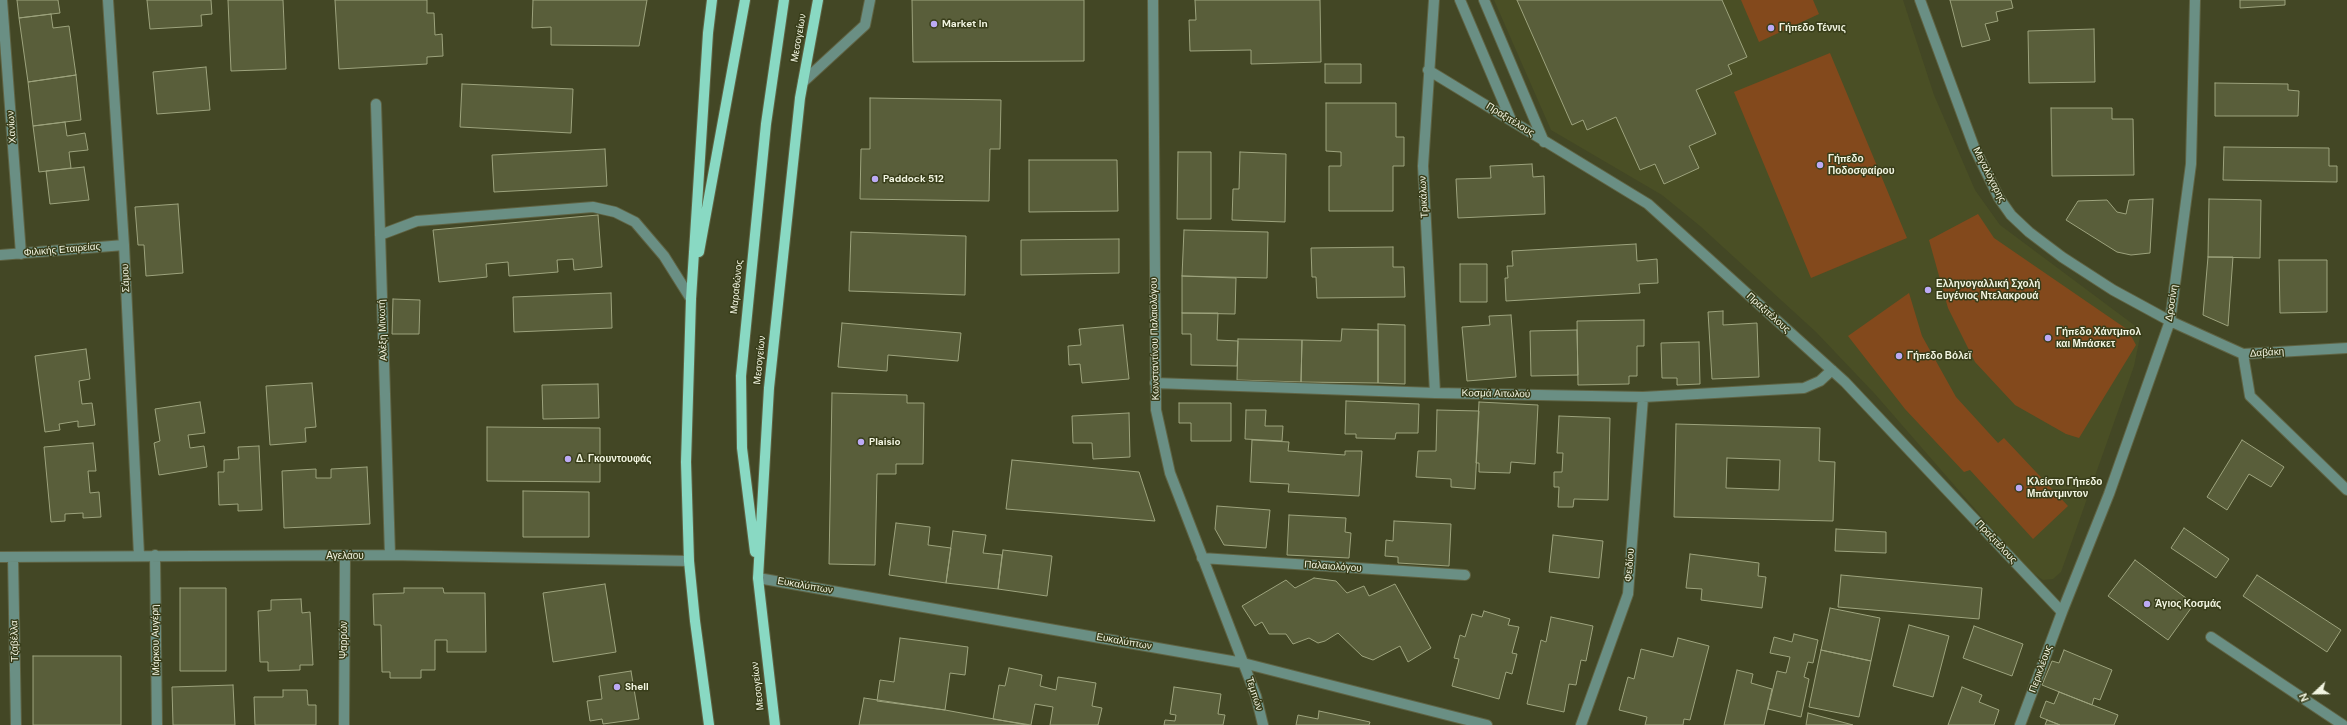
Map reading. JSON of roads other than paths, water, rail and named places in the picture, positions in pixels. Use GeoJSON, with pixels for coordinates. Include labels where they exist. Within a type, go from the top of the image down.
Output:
{"type":"FeatureCollection","features":[{"type":"Feature","properties":{"kind":"main road"},"geometry":{"type":"LineString","coordinates":[[709,725],[695,621],[690,562],[686,462],[691,299],[712,0]]}},
{"type":"Feature","properties":{"kind":"main road"},"geometry":{"type":"LineString","coordinates":[[691,299],[744,0]]}},
{"type":"Feature","properties":{"kind":"main road","name":"Μαραθώνος"},"geometry":{"type":"LineString","coordinates":[[758,578],[742,448],[741,376],[766,124],[784,0]]}},
{"type":"Feature","properties":{"kind":"main road","name":"Μεσογείων"},"geometry":{"type":"LineString","coordinates":[[775,725],[758,578],[769,388],[803,82],[818,0]]}},
{"type":"Feature","properties":{"kind":"street","name":"Χανίων"},"geometry":{"type":"LineString","coordinates":[[2,0],[21,254]]}},
{"type":"Feature","properties":{"kind":"street","name":"Σάμου"},"geometry":{"type":"LineString","coordinates":[[108,0],[124,245],[139,555]]}},
{"type":"Feature","properties":{"kind":"street"},"geometry":{"type":"LineString","coordinates":[[803,82],[865,26],[870,0]]}},
{"type":"Feature","properties":{"kind":"street","name":"Κωνσταντίνου Παλαιολόγου"},"geometry":{"type":"LineString","coordinates":[[1153,0],[1156,410],[1170,473],[1243,663]]}},
{"type":"Feature","properties":{"kind":"street","name":"Τρικάλων"},"geometry":{"type":"LineString","coordinates":[[1434,0],[1428,70],[1423,166],[1435,393]]}},
{"type":"Feature","properties":{"kind":"street"},"geometry":{"type":"LineString","coordinates":[[1460,0],[1511,120]]}},
{"type":"Feature","properties":{"kind":"street"},"geometry":{"type":"LineString","coordinates":[[1484,0],[1544,142]]}},
{"type":"Feature","properties":{"kind":"street","name":"Μεγαλόχαρης"},"geometry":{"type":"LineString","coordinates":[[1920,0],[1974,147],[1999,198],[2011,215],[2062,257],[2170,321]]}},
{"type":"Feature","properties":{"kind":"street","name":"Δροσίνη"},"geometry":{"type":"LineString","coordinates":[[2062,612],[2109,494],[2170,321],[2191,164],[2195,0]]}},
{"type":"Feature","properties":{"kind":"street","name":"Πραξιτέλους"},"geometry":{"type":"LineString","coordinates":[[1428,70],[1648,204],[1851,388],[2062,612]]}},
{"type":"Feature","properties":{"kind":"street","name":"Αλέξη Μινωτή"},"geometry":{"type":"LineString","coordinates":[[376,104],[390,555]]}},
{"type":"Feature","properties":{"kind":"street"},"geometry":{"type":"LineString","coordinates":[[380,235],[417,221],[593,207],[615,212],[635,222],[664,256],[691,299]]}},
{"type":"Feature","properties":{"kind":"street","name":"Φιλικής Εταιρείας"},"geometry":{"type":"LineString","coordinates":[[0,255],[124,245]]}},
{"type":"Feature","properties":{"kind":"street","name":"Δαβάκη"},"geometry":{"type":"LineString","coordinates":[[2170,321],[2243,354],[2347,348]]}},
{"type":"Feature","properties":{"kind":"street"},"geometry":{"type":"LineString","coordinates":[[2243,354],[2250,396],[2347,490]]}},
{"type":"Feature","properties":{"kind":"street","name":"Κοσμά Αιτωλού"},"geometry":{"type":"LineString","coordinates":[[1155,382],[1435,393],[1643,397],[1797,388],[1820,381],[1832,370]]}},
{"type":"Feature","properties":{"kind":"street","name":"Φειδίου"},"geometry":{"type":"LineString","coordinates":[[1581,725],[1628,594],[1643,397]]}},
{"type":"Feature","properties":{"kind":"street","name":"Αγελάου"},"geometry":{"type":"LineString","coordinates":[[0,557],[139,555],[390,555],[690,562]]}},
{"type":"Feature","properties":{"kind":"street","name":"Μάρκου Αυγέρη"},"geometry":{"type":"LineString","coordinates":[[155,555],[157,725]]}},
{"type":"Feature","properties":{"kind":"street","name":"Ψαρρών"},"geometry":{"type":"LineString","coordinates":[[344,725],[345,556]]}},
{"type":"Feature","properties":{"kind":"street","name":"Τζαβέλλα"},"geometry":{"type":"LineString","coordinates":[[13,557],[16,725]]}},
{"type":"Feature","properties":{"kind":"street","name":"Παλαιολόγου"},"geometry":{"type":"LineString","coordinates":[[1202,558],[1464,575]]}},
{"type":"Feature","properties":{"kind":"street","name":"Ευκαλύπτων"},"geometry":{"type":"LineString","coordinates":[[758,578],[1243,663],[1486,725]]}},
{"type":"Feature","properties":{"kind":"street","name":"Περικλέους"},"geometry":{"type":"LineString","coordinates":[[2020,725],[2062,612]]}},
{"type":"Feature","properties":{"kind":"street"},"geometry":{"type":"LineString","coordinates":[[2211,637],[2343,725]]}},
{"type":"Feature","properties":{"kind":"street","name":"Τεμπών"},"geometry":{"type":"LineString","coordinates":[[1243,663],[1256,696],[1263,725]]}},
{"type":"Feature","properties":{"kind":"place","name":"Market In"},"geometry":{"type":"Point","coordinates":[934,24]}},
{"type":"Feature","properties":{"kind":"place","name":"Γήπεδο Τέννις"},"geometry":{"type":"Point","coordinates":[1771,28]}},
{"type":"Feature","properties":{"kind":"place","name":"Γήπεδο Ποδοσφαίρου"},"geometry":{"type":"Point","coordinates":[1820,165]}},
{"type":"Feature","properties":{"kind":"place","name":"Paddock 512"},"geometry":{"type":"Point","coordinates":[875,179]}},
{"type":"Feature","properties":{"kind":"place","name":"Ελληνογαλλική Σχολή Ευγένιος Ντελακρουά"},"geometry":{"type":"Point","coordinates":[1928,290]}},
{"type":"Feature","properties":{"kind":"place","name":"Γήπεδο Χάντμπολ και Μπάσκετ"},"geometry":{"type":"Point","coordinates":[2048,338]}},
{"type":"Feature","properties":{"kind":"place","name":"Γήπεδο Βόλεϊ"},"geometry":{"type":"Point","coordinates":[1899,356]}},
{"type":"Feature","properties":{"kind":"place","name":"Plaisio"},"geometry":{"type":"Point","coordinates":[861,442]}},
{"type":"Feature","properties":{"kind":"place","name":"Δ. Γκουντουφάς"},"geometry":{"type":"Point","coordinates":[568,459]}},
{"type":"Feature","properties":{"kind":"place","name":"Κλείστο Γήπεδο Μπάντμιντον"},"geometry":{"type":"Point","coordinates":[2019,488]}},
{"type":"Feature","properties":{"kind":"place","name":"Άγιος Κοσμάς"},"geometry":{"type":"Point","coordinates":[2147,604]}},
{"type":"Feature","properties":{"kind":"place","name":"Shell"},"geometry":{"type":"Point","coordinates":[617,687]}}]}
